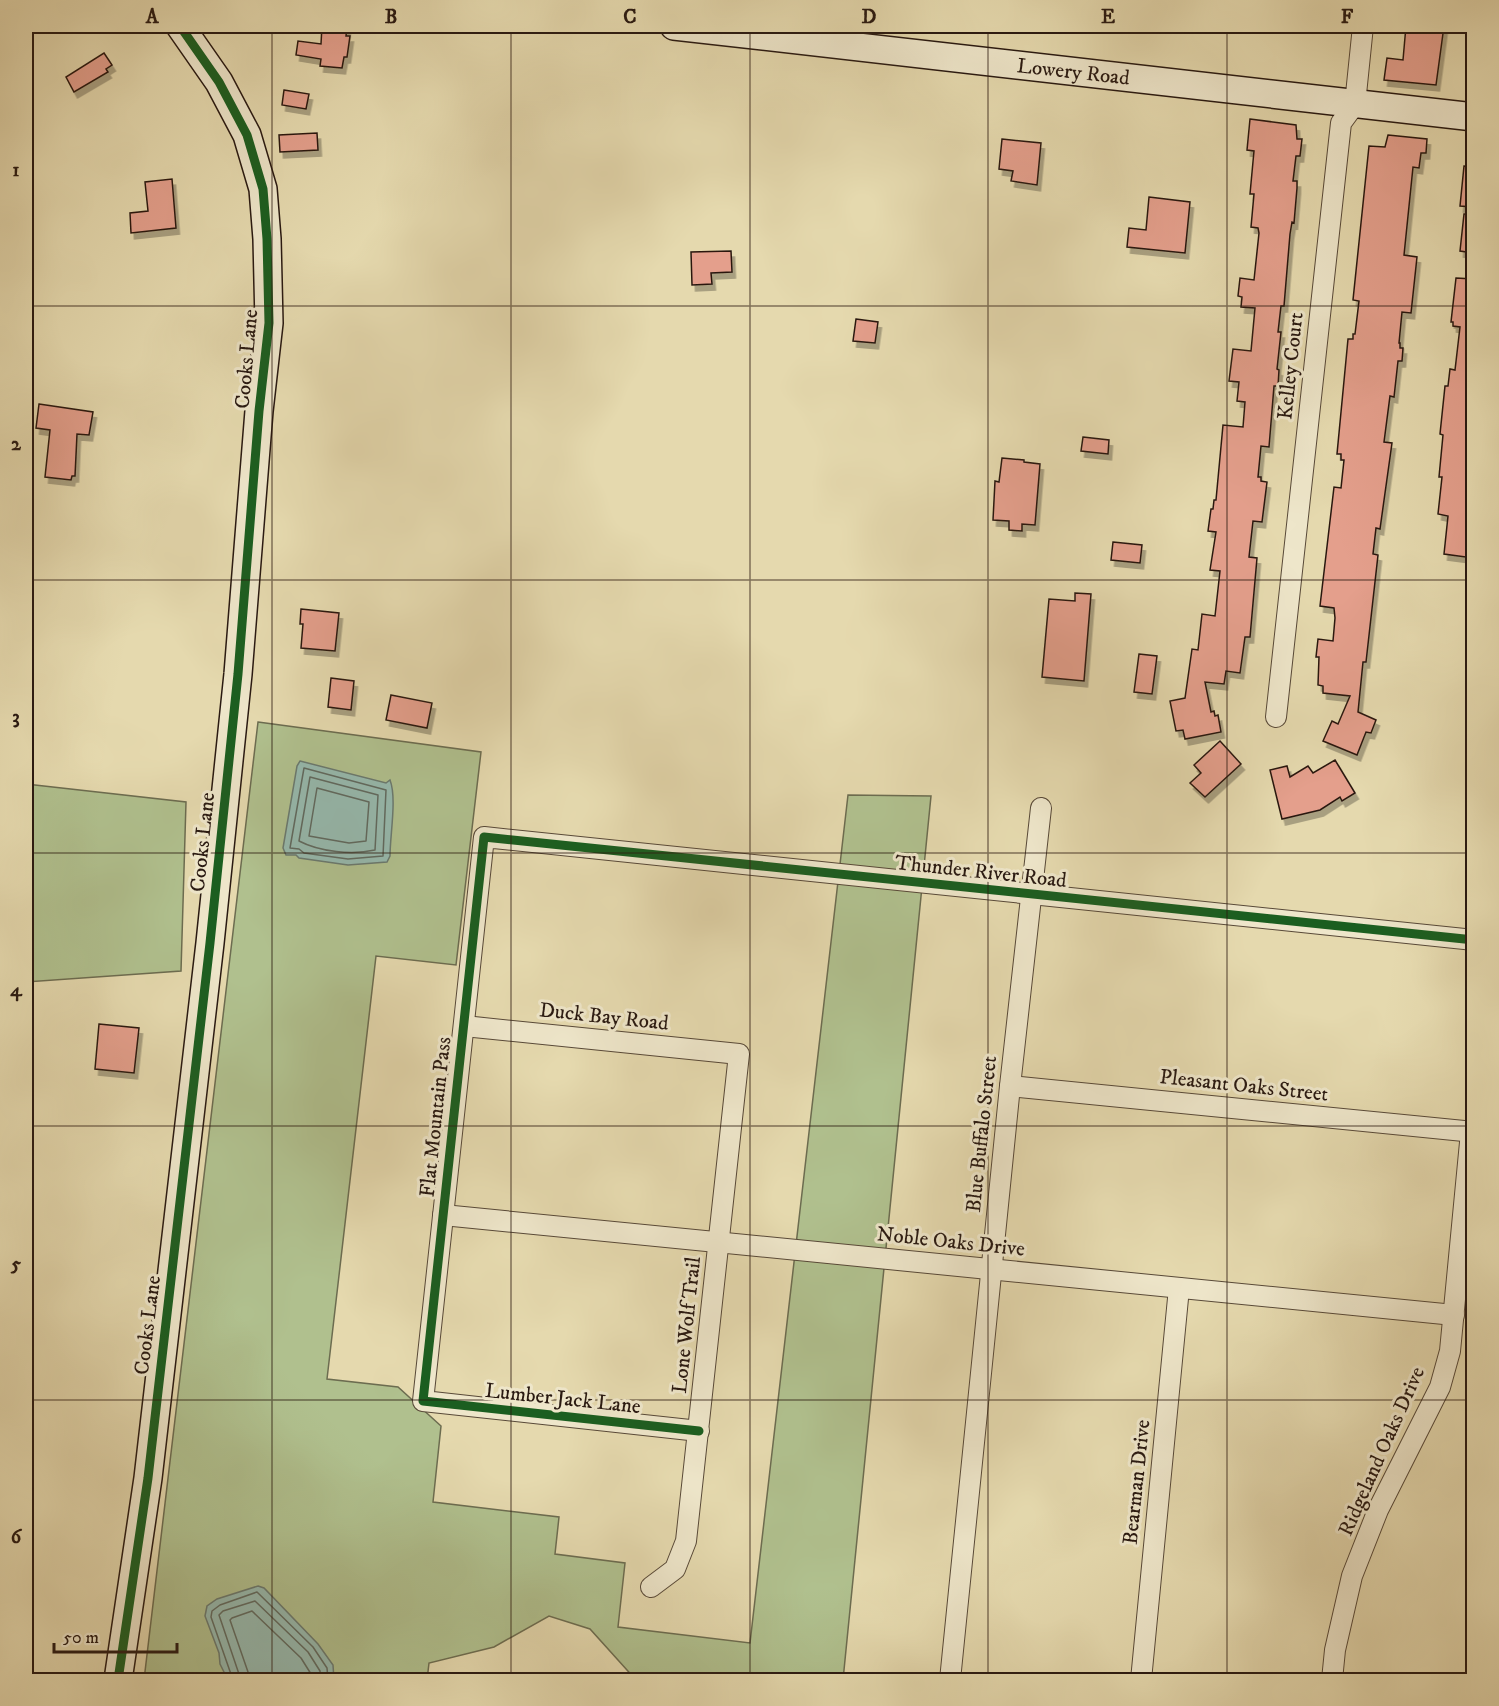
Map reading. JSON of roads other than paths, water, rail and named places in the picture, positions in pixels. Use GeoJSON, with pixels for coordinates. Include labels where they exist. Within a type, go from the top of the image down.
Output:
{"type":"FeatureCollection","features":[{"type":"Feature","properties":{"kind":"street","name":"Cooks Lane"},"geometry":{"type":"LineString","coordinates":[[118,1680],[148,1478],[210,943],[238,674],[259,411],[269,324],[267,239],[262,189],[247,135],[219,82],[180,26]]}},
{"type":"Feature","properties":{"kind":"street","name":"Lowery Road"},"geometry":{"type":"LineString","coordinates":[[674,26],[778,32],[1473,117]]}},
{"type":"Feature","properties":{"kind":"street","name":"Kelley Court"},"geometry":{"type":"LineString","coordinates":[[1276,717],[1341,123],[1355,104],[1363,26]]}},
{"type":"Feature","properties":{"kind":"street","name":"Blue Buffalo Street"},"geometry":{"type":"LineString","coordinates":[[950,1680],[1010,1086],[1041,808]]}},
{"type":"Feature","properties":{"kind":"street","name":"Thunder River Road"},"geometry":{"type":"LineString","coordinates":[[484,837],[1473,940]]}},
{"type":"Feature","properties":{"kind":"street","name":"Flat Mountain Pass"},"geometry":{"type":"LineString","coordinates":[[423,1401],[484,837]]}},
{"type":"Feature","properties":{"kind":"street","name":"Duck Bay Road"},"geometry":{"type":"LineString","coordinates":[[464,1026],[739,1054]]}},
{"type":"Feature","properties":{"kind":"street","name":"Lone Wolf Trail"},"geometry":{"type":"LineString","coordinates":[[651,1587],[675,1569],[686,1541],[739,1054]]}},
{"type":"Feature","properties":{"kind":"street","name":"Pleasant Oaks Street"},"geometry":{"type":"LineString","coordinates":[[1010,1086],[1472,1132]]}},
{"type":"Feature","properties":{"kind":"street","name":"Ridgeland Oaks Drive"},"geometry":{"type":"LineString","coordinates":[[1332,1680],[1335,1650],[1352,1576],[1378,1510],[1440,1387],[1450,1351],[1472,1132]]}},
{"type":"Feature","properties":{"kind":"street","name":"Noble Oaks Drive"},"geometry":{"type":"LineString","coordinates":[[443,1215],[1454,1315]]}},
{"type":"Feature","properties":{"kind":"street","name":"Bearman Drive"},"geometry":{"type":"LineString","coordinates":[[1141,1680],[1179,1288]]}},
{"type":"Feature","properties":{"kind":"street","name":"Lumber Jack Lane"},"geometry":{"type":"LineString","coordinates":[[423,1401],[699,1431]]}},
{"type":"Feature","properties":{"kind":"water"},"geometry":{"type":"Polygon","coordinates":[[[300,761],[386,783],[390,780],[393,806],[390,856],[387,862],[348,865],[286,855],[283,848],[297,766],[300,761]]]}},
{"type":"Feature","properties":{"kind":"water"},"geometry":{"type":"Polygon","coordinates":[[[258,1586],[264,1588],[318,1644],[333,1665],[334,1680],[228,1680],[220,1664],[219,1653],[205,1616],[207,1606],[217,1599],[258,1586]]]}}]}
